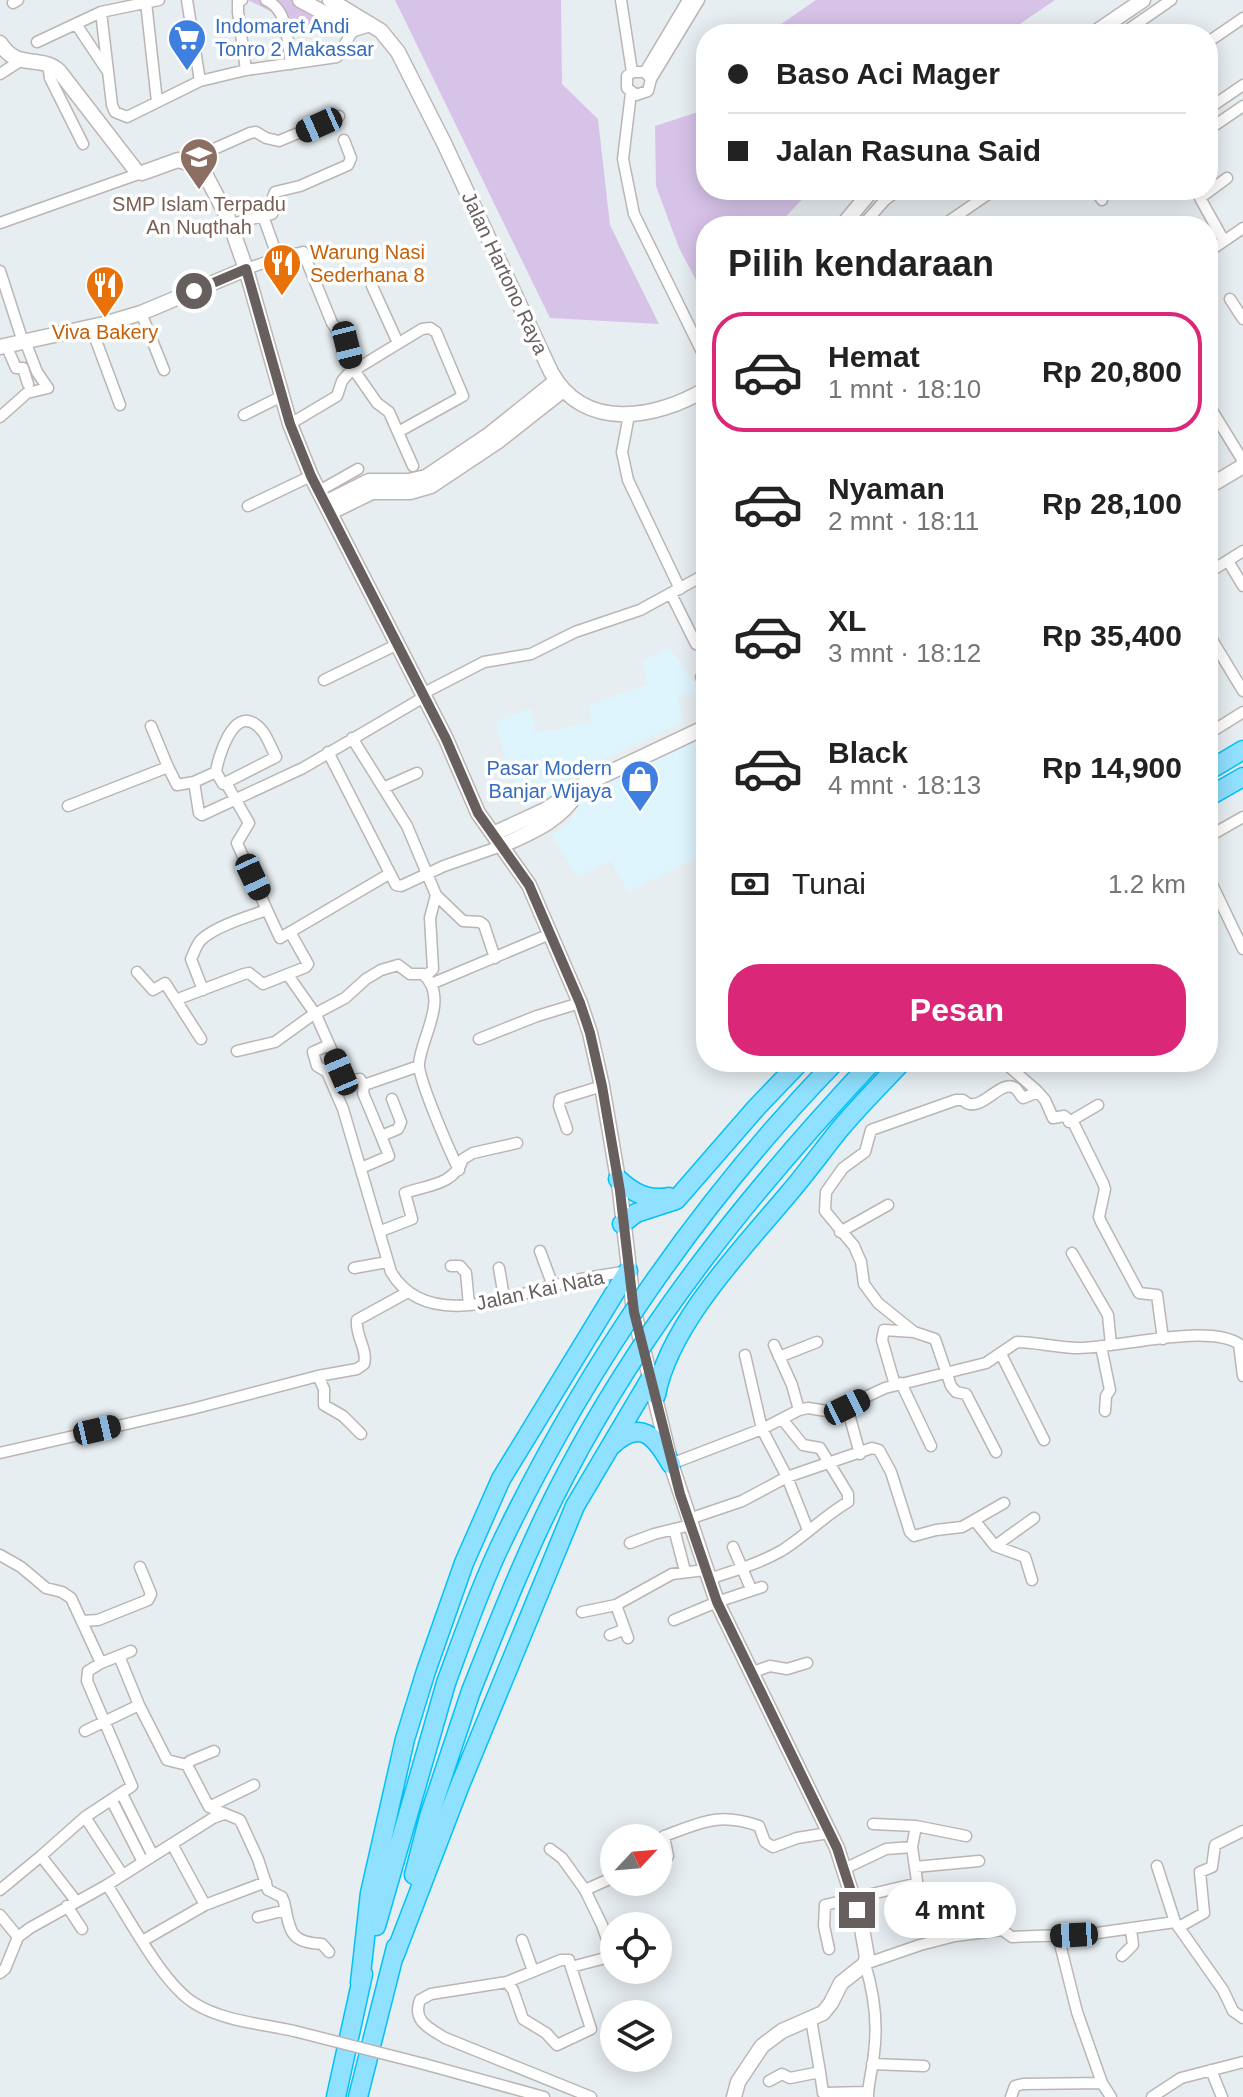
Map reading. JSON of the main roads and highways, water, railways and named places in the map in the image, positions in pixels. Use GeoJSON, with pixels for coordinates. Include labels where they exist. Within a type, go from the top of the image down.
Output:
{"type":"FeatureCollection","features":[{"type":"Feature","properties":{"kind":"highway"},"geometry":{"type":"LineString","coordinates":[[1218,765],[1243,750]]}},
{"type":"Feature","properties":{"kind":"highway"},"geometry":{"type":"LineString","coordinates":[[1218,791],[1243,777]]}},
{"type":"Feature","properties":{"kind":"highway"},"geometry":{"type":"LineString","coordinates":[[622,1224],[636,1213],[669,1204],[686,1190],[790,1072]]}},
{"type":"Feature","properties":{"kind":"highway"},"geometry":{"type":"LineString","coordinates":[[360,1983],[446,1683],[499,1548],[547,1457],[634,1310],[688,1234],[750,1156],[826,1072]]}},
{"type":"Feature","properties":{"kind":"highway"},"geometry":{"type":"LineString","coordinates":[[358,2097],[429,1817],[471,1691],[526,1558],[566,1474],[655,1327],[708,1252],[769,1174],[863,1072]]}},
{"type":"Feature","properties":{"kind":"highway"},"geometry":{"type":"LineString","coordinates":[[656,1395],[660,1374],[674,1345],[729,1262],[842,1127],[893,1072]]}},
{"type":"Feature","properties":{"kind":"highway"},"geometry":{"type":"LineString","coordinates":[[618,1179],[636,1193],[649,1198],[673,1196],[686,1190]]}},
{"type":"Feature","properties":{"kind":"highway"},"geometry":{"type":"LineString","coordinates":[[336,2097],[360,1983],[370,1893],[405,1739],[464,1563],[501,1479],[628,1271]]}},
{"type":"Feature","properties":{"kind":"highway"},"geometry":{"type":"LineString","coordinates":[[599,1315],[618,1303],[627,1304],[634,1312]]}},
{"type":"Feature","properties":{"kind":"highway"},"geometry":{"type":"LineString","coordinates":[[644,1348],[656,1353],[674,1345]]}},
{"type":"Feature","properties":{"kind":"highway"},"geometry":{"type":"LineString","coordinates":[[394,1957],[460,1785],[575,1506],[652,1376]]}},
{"type":"Feature","properties":{"kind":"highway"},"geometry":{"type":"LineString","coordinates":[[607,1450],[624,1434],[638,1431],[658,1441],[671,1464]]}},
{"type":"Feature","properties":{"kind":"main road","name":"Jalan Hartono Raya"},"geometry":{"type":"LineString","coordinates":[[300,0],[362,24]]}},
{"type":"Feature","properties":{"kind":"main road","name":"Jalan Hartono Raya"},"geometry":{"type":"LineString","coordinates":[[330,0],[390,41],[404,64],[560,386]]}},
{"type":"Feature","properties":{"kind":"main road"},"geometry":{"type":"LineString","coordinates":[[1108,24],[1143,0]]}},
{"type":"Feature","properties":{"kind":"main road"},"geometry":{"type":"LineString","coordinates":[[0,43],[8,54],[20,61],[54,66],[133,169],[142,173],[178,160],[202,168],[231,224],[290,424],[311,476],[452,751],[478,813],[529,885],[580,1003],[602,1086],[618,1179],[634,1312],[671,1464],[717,1602],[829,1833],[844,1869],[866,1947],[865,1964],[841,1983],[826,2011],[782,2031],[762,2046],[745,2069],[734,2097]]}},
{"type":"Feature","properties":{"kind":"main road"},"geometry":{"type":"LineString","coordinates":[[850,216],[864,200]]}},
{"type":"Feature","properties":{"kind":"main road"},"geometry":{"type":"LineString","coordinates":[[3,346],[141,313],[246,269]]}},
{"type":"Feature","properties":{"kind":"main road"},"geometry":{"type":"LineString","coordinates":[[325,502],[369,481],[409,481],[426,477],[560,386],[572,400],[596,411],[629,415],[666,407],[696,394]]}},
{"type":"Feature","properties":{"kind":"main road"},"geometry":{"type":"LineString","coordinates":[[1218,480],[1243,463]]}},
{"type":"Feature","properties":{"kind":"main road"},"geometry":{"type":"LineString","coordinates":[[497,840],[534,824],[553,821],[567,808],[581,786],[696,732]]}},
{"type":"Feature","properties":{"kind":"place","name":"Indomaret Andi Tonro 2 Makassar"},"geometry":{"type":"Point","coordinates":[187,72]}},
{"type":"Feature","properties":{"kind":"place","name":"SMP Islam Terpadu An Nuqthah"},"geometry":{"type":"Point","coordinates":[199,191]}},
{"type":"Feature","properties":{"kind":"place","name":"Warung Nasi Sederhana 8"},"geometry":{"type":"Point","coordinates":[282,297]}},
{"type":"Feature","properties":{"kind":"place","name":"Viva Bakery"},"geometry":{"type":"Point","coordinates":[105,319]}},
{"type":"Feature","properties":{"kind":"place","name":"Pasar Modern Banjar Wijaya"},"geometry":{"type":"Point","coordinates":[640,813]}}]}
